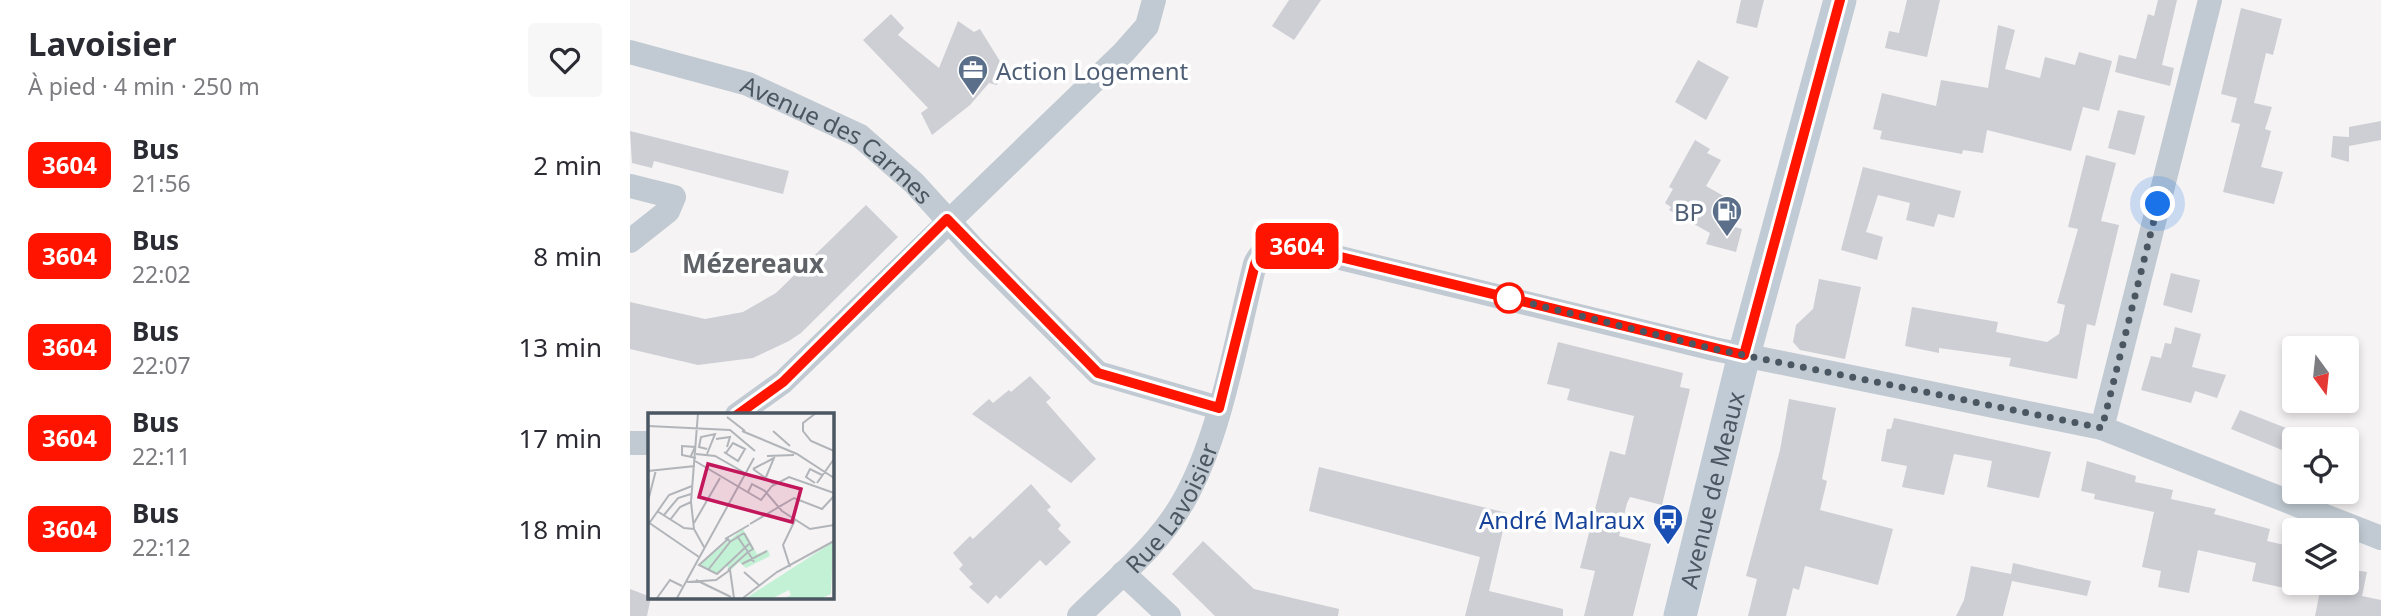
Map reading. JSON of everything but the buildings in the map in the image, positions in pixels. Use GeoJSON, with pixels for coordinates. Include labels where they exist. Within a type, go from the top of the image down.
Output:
{"type":"FeatureCollection","features":[{"type":"Feature","properties":{"kind":"main road","name":"Avenue de Meaux"},"geometry":{"type":"LineString","coordinates":[[1680,616],[1744,355],[1840,0]]}},
{"type":"Feature","properties":{"kind":"street"},"geometry":{"type":"LineString","coordinates":[[740,413],[783,382],[947,219],[1124,52],[1147,26],[1154,0]]}},
{"type":"Feature","properties":{"kind":"street"},"geometry":{"type":"LineString","coordinates":[[2102,428],[2210,0]]}},
{"type":"Feature","properties":{"kind":"street","name":"Avenue des Carmes"},"geometry":{"type":"LineString","coordinates":[[630,52],[748,84],[860,136],[914,183],[1098,373],[1219,408]]}},
{"type":"Feature","properties":{"kind":"street"},"geometry":{"type":"LineString","coordinates":[[630,186],[674,197],[668,211],[630,241]]}},
{"type":"Feature","properties":{"kind":"street","name":"Rue Lavoisier"},"geometry":{"type":"LineString","coordinates":[[1079,616],[1160,537],[1183,503],[1203,464],[1255,264],[1266,249],[1287,244],[1744,355],[2102,428],[2381,538]]}},
{"type":"Feature","properties":{"kind":"street"},"geometry":{"type":"LineString","coordinates":[[630,443],[648,443]]}},
{"type":"Feature","properties":{"kind":"street"},"geometry":{"type":"LineString","coordinates":[[1123,573],[1169,616]]}},
{"type":"Feature","properties":{"kind":"bus line","name":"3604"},"geometry":{"type":"LineString","coordinates":[[740,413],[783,382],[947,219],[1098,373],[1219,408],[1255,264],[1266,249],[1287,244],[1744,355],[1840,0]]}},
{"type":"Feature","properties":{"kind":"place","name":"Action Logement"},"geometry":{"type":"Point","coordinates":[973,97]}},
{"type":"Feature","properties":{"kind":"place","name":"BP"},"geometry":{"type":"Point","coordinates":[1727,238]}},
{"type":"Feature","properties":{"kind":"place","name":"André Malraux"},"geometry":{"type":"Point","coordinates":[1668,546]}},
{"type":"Feature","properties":{"kind":"district","name":"Mézereaux"},"geometry":{"type":"Point","coordinates":[753,263]}},
{"type":"Feature","properties":{"kind":"route"},"geometry":{"type":"LineString","coordinates":[[1509,298],[1714,349],[2102,428],[2158,204]]}}]}
